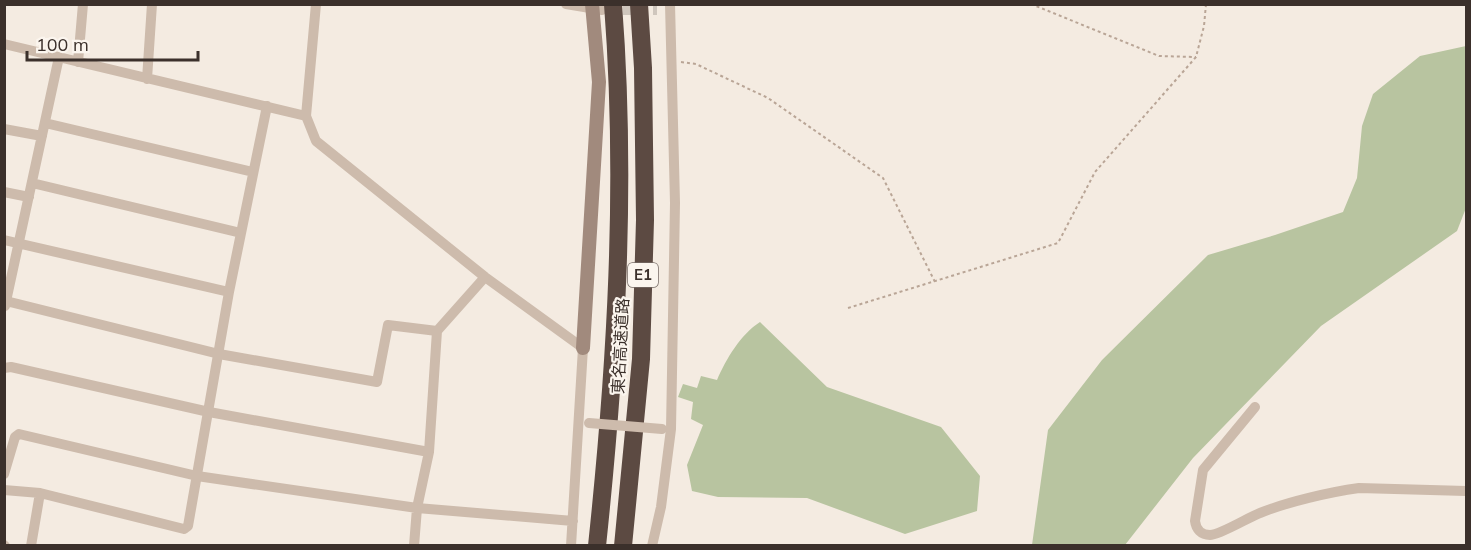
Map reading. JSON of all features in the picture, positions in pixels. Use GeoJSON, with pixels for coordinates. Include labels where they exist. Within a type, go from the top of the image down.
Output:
{"type":"FeatureCollection","features":[{"type":"Feature","properties":{"kind":"highway","name":"東名高速道路"},"geometry":{"type":"LineString","coordinates":[[623,546],[641,359],[644,197],[643,68],[639,4]]}},
{"type":"Feature","properties":{"kind":"highway","name":"東名高速道路"},"geometry":{"type":"LineString","coordinates":[[597,546],[607,450],[618,282],[620,139],[600,7]]}},
{"type":"Feature","properties":{"kind":"street"},"geometry":{"type":"LineString","coordinates":[[78,62],[83,4]]}},
{"type":"Feature","properties":{"kind":"street"},"geometry":{"type":"LineString","coordinates":[[147,78],[152,4]]}},
{"type":"Feature","properties":{"kind":"street"},"geometry":{"type":"LineString","coordinates":[[316,4],[306,116],[316,141],[485,277],[583,348]]}},
{"type":"Feature","properties":{"kind":"street"},"geometry":{"type":"LineString","coordinates":[[566,4],[600,7],[599,82],[583,348],[583,422],[571,546]]}},
{"type":"Feature","properties":{"kind":"street"},"geometry":{"type":"LineString","coordinates":[[652,546],[661,507],[667,429],[675,203],[670,8],[657,10]]}},
{"type":"Feature","properties":{"kind":"street"},"geometry":{"type":"LineString","coordinates":[[4,44],[306,116]]}},
{"type":"Feature","properties":{"kind":"street"},"geometry":{"type":"LineString","coordinates":[[59,57],[5,304],[219,354],[377,382],[387,325],[437,331]]}},
{"type":"Feature","properties":{"kind":"street"},"geometry":{"type":"LineString","coordinates":[[4,490],[40,493],[184,529],[188,526],[229,292],[267,106]]}},
{"type":"Feature","properties":{"kind":"street"},"geometry":{"type":"LineString","coordinates":[[45,123],[253,172]]}},
{"type":"Feature","properties":{"kind":"street"},"geometry":{"type":"LineString","coordinates":[[4,129],[42,136]]}},
{"type":"Feature","properties":{"kind":"street"},"geometry":{"type":"LineString","coordinates":[[32,183],[241,232]]}},
{"type":"Feature","properties":{"kind":"street"},"geometry":{"type":"LineString","coordinates":[[4,192],[29,197]]}},
{"type":"Feature","properties":{"kind":"street"},"geometry":{"type":"LineString","coordinates":[[4,240],[229,292]]}},
{"type":"Feature","properties":{"kind":"street"},"geometry":{"type":"LineString","coordinates":[[414,546],[417,508],[429,452],[437,331],[485,277]]}},
{"type":"Feature","properties":{"kind":"street"},"geometry":{"type":"LineString","coordinates":[[4,368],[23,370],[209,412],[429,452]]}},
{"type":"Feature","properties":{"kind":"street"},"geometry":{"type":"LineString","coordinates":[[1256,407],[1203,470],[1195,521],[1196,528],[1200,532],[1212,535],[1262,512],[1341,490],[1359,488],[1467,491]]}},
{"type":"Feature","properties":{"kind":"street"},"geometry":{"type":"LineString","coordinates":[[583,422],[667,429]]}},
{"type":"Feature","properties":{"kind":"street"},"geometry":{"type":"LineString","coordinates":[[4,474],[15,437],[18,434],[197,476],[417,508],[573,521]]}},
{"type":"Feature","properties":{"kind":"street"},"geometry":{"type":"LineString","coordinates":[[31,546],[40,493]]}},
{"type":"Feature","properties":{"kind":"path"},"geometry":{"type":"LineString","coordinates":[[1031,4],[1159,56],[1196,57]]}},
{"type":"Feature","properties":{"kind":"path"},"geometry":{"type":"LineString","coordinates":[[848,308],[1058,243],[1095,172],[1196,57],[1204,26],[1206,4]]}},
{"type":"Feature","properties":{"kind":"path"},"geometry":{"type":"LineString","coordinates":[[672,60],[696,64],[768,98],[883,178],[935,282]]}},
{"type":"Feature","properties":{"kind":"green space"},"geometry":{"type":"Polygon","coordinates":[[[1466,46],[1466,208],[1457,231],[1321,326],[1193,458],[1125,545],[1032,545],[1048,430],[1102,360],[1208,255],[1343,212],[1357,178],[1362,126],[1373,94],[1420,56],[1466,46]]]}},
{"type":"Feature","properties":{"kind":"green space"},"geometry":{"type":"Polygon","coordinates":[[[760,322],[827,387],[941,427],[980,476],[977,511],[905,534],[807,498],[718,497],[692,491],[687,465],[703,425],[691,419],[693,402],[678,397],[683,384],[697,388],[701,376],[717,380],[735,348],[760,322]]]}},
{"type":"Feature","properties":{"kind":"tunnel"},"geometry":{"type":"LineString","coordinates":[[608,10],[657,10]]}}]}
